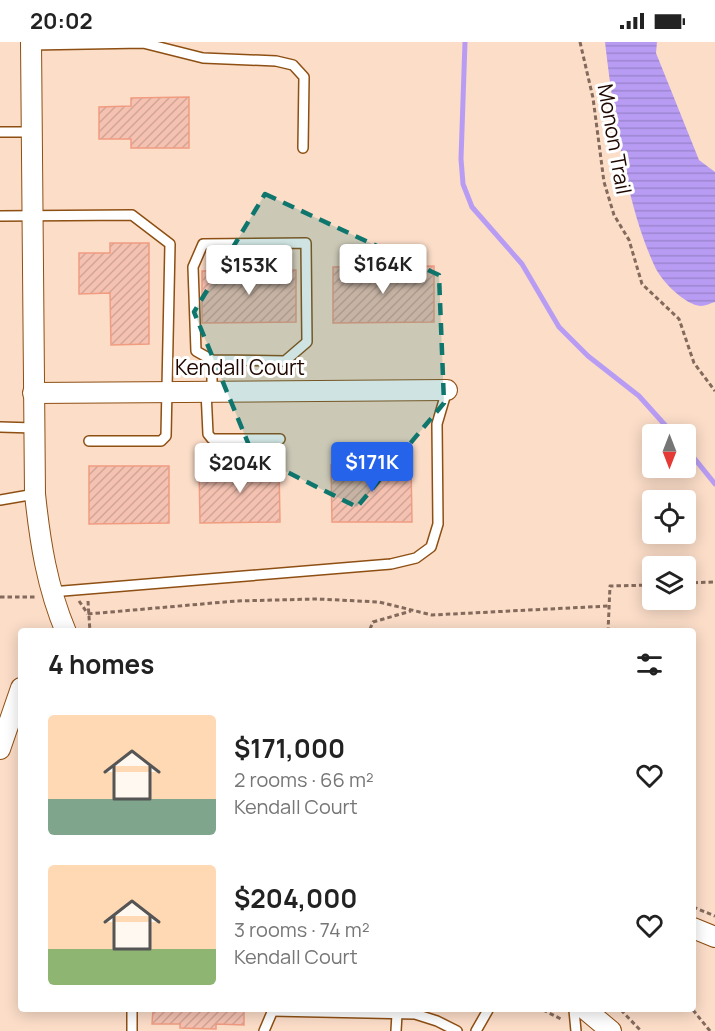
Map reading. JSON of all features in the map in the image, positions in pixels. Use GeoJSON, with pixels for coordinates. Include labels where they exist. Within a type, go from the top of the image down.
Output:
{"type":"FeatureCollection","features":[{"type":"Feature","properties":{"kind":"street"},"geometry":{"type":"LineString","coordinates":[[32,44],[35,494],[59,628]]}},
{"type":"Feature","properties":{"kind":"street","name":"Kendall Court"},"geometry":{"type":"LineString","coordinates":[[33,393],[447,390]]}},
{"type":"Feature","properties":{"kind":"street"},"geometry":{"type":"LineString","coordinates":[[0,749],[18,697]]}},
{"type":"Feature","properties":{"kind":"street"},"geometry":{"type":"LineString","coordinates":[[696,929],[715,937]]}},
{"type":"Feature","properties":{"kind":"street"},"geometry":{"type":"LineString","coordinates":[[588,1012],[611,1031]]}},
{"type":"Feature","properties":{"kind":"lane"},"geometry":{"type":"LineString","coordinates":[[32,44],[143,44],[203,58],[293,65],[304,77],[303,148]]}},
{"type":"Feature","properties":{"kind":"lane"},"geometry":{"type":"LineString","coordinates":[[0,132],[33,132]]}},
{"type":"Feature","properties":{"kind":"lane"},"geometry":{"type":"LineString","coordinates":[[0,216],[132,215],[170,244],[166,436],[161,441],[89,441]]}},
{"type":"Feature","properties":{"kind":"lane"},"geometry":{"type":"LineString","coordinates":[[306,243],[307,342],[285,361],[212,360],[196,351],[193,267],[203,244],[306,243]]}},
{"type":"Feature","properties":{"kind":"lane"},"geometry":{"type":"LineString","coordinates":[[212,360],[208,435],[212,439],[280,440]]}},
{"type":"Feature","properties":{"kind":"lane"},"geometry":{"type":"LineString","coordinates":[[51,592],[391,564],[416,558],[431,547],[438,524],[437,424],[447,390]]}},
{"type":"Feature","properties":{"kind":"lane"},"geometry":{"type":"LineString","coordinates":[[0,428],[34,428]]}},
{"type":"Feature","properties":{"kind":"lane"},"geometry":{"type":"LineString","coordinates":[[0,500],[35,494]]}},
{"type":"Feature","properties":{"kind":"lane"},"geometry":{"type":"LineString","coordinates":[[132,1012],[132,1031]]}},
{"type":"Feature","properties":{"kind":"lane"},"geometry":{"type":"LineString","coordinates":[[264,1031],[271,1012]]}},
{"type":"Feature","properties":{"kind":"lane"},"geometry":{"type":"LineString","coordinates":[[334,1012],[415,1014],[457,1031]]}},
{"type":"Feature","properties":{"kind":"lane"},"geometry":{"type":"LineString","coordinates":[[476,1031],[487,1012]]}},
{"type":"Feature","properties":{"kind":"lane"},"geometry":{"type":"LineString","coordinates":[[574,1012],[576,1031]]}},
{"type":"Feature","properties":{"kind":"lane"},"geometry":{"type":"LineString","coordinates":[[396,1031],[397,1014]]}},
{"type":"Feature","properties":{"kind":"path","name":"Monon Trail"},"geometry":{"type":"LineString","coordinates":[[580,42],[593,98],[604,182],[614,216],[629,240],[642,284],[679,320],[694,363],[715,391]]}},
{"type":"Feature","properties":{"kind":"path"},"geometry":{"type":"LineString","coordinates":[[696,583],[715,582]]}},
{"type":"Feature","properties":{"kind":"path"},"geometry":{"type":"LineString","coordinates":[[608,628],[610,586],[642,585]]}},
{"type":"Feature","properties":{"kind":"path"},"geometry":{"type":"LineString","coordinates":[[90,628],[88,614],[236,601],[379,602],[432,615],[608,606]]}},
{"type":"Feature","properties":{"kind":"path"},"geometry":{"type":"LineString","coordinates":[[370,628],[373,622],[413,610]]}},
{"type":"Feature","properties":{"kind":"path"},"geometry":{"type":"LineString","coordinates":[[696,908],[715,915]]}},
{"type":"Feature","properties":{"kind":"path"},"geometry":{"type":"LineString","coordinates":[[623,1012],[641,1031]]}},
{"type":"Feature","properties":{"kind":"path"},"geometry":{"type":"LineString","coordinates":[[695,1012],[710,1031]]}},
{"type":"Feature","properties":{"kind":"highlighted area"},"geometry":{"type":"Polygon","coordinates":[[[265,194],[439,275],[444,403],[357,507],[253,455],[194,312],[265,194]]]}},
{"type":"Feature","properties":{"kind":"shaded area"},"geometry":{"type":"Polygon","coordinates":[[[605,42],[657,42],[656,53],[699,160],[715,172],[715,302],[701,306],[688,302],[669,286],[656,269],[636,217],[622,158],[605,42]]]}},
{"type":"Feature","properties":{"kind":"building"},"geometry":{"type":"Polygon","coordinates":[[[189,97],[189,148],[131,148],[131,139],[99,139],[99,107],[131,106],[131,98],[189,97]]]}},
{"type":"Feature","properties":{"kind":"building"},"geometry":{"type":"Polygon","coordinates":[[[110,243],[149,243],[149,344],[111,345],[110,293],[79,294],[79,253],[110,253],[110,243]]]}},
{"type":"Feature","properties":{"kind":"building"},"geometry":{"type":"Polygon","coordinates":[[[434,266],[434,322],[333,323],[333,267],[434,266]]]}},
{"type":"Feature","properties":{"kind":"building"},"geometry":{"type":"Polygon","coordinates":[[[296,270],[296,322],[202,323],[202,271],[296,270]]]}},
{"type":"Feature","properties":{"kind":"building"},"geometry":{"type":"Polygon","coordinates":[[[411,464],[412,522],[332,522],[331,465],[411,464]]]}},
{"type":"Feature","properties":{"kind":"building"},"geometry":{"type":"Polygon","coordinates":[[[279,465],[280,522],[200,523],[199,466],[279,465]]]}},
{"type":"Feature","properties":{"kind":"building"},"geometry":{"type":"Polygon","coordinates":[[[89,466],[169,466],[169,523],[89,524],[89,466]]]}},
{"type":"Feature","properties":{"kind":"building"},"geometry":{"type":"Polygon","coordinates":[[[153,1012],[244,1012],[244,1025],[216,1024],[216,1029],[180,1028],[180,1024],[152,1024],[153,1012]]]}},
{"type":"Feature","properties":{"kind":"waterway"},"geometry":{"type":"LineString","coordinates":[[465,42],[461,159],[463,184],[472,207],[522,264],[559,327],[588,356],[639,396],[664,424]]}},
{"type":"Feature","properties":{"kind":"waterway"},"geometry":{"type":"LineString","coordinates":[[696,460],[715,484]]}}]}
